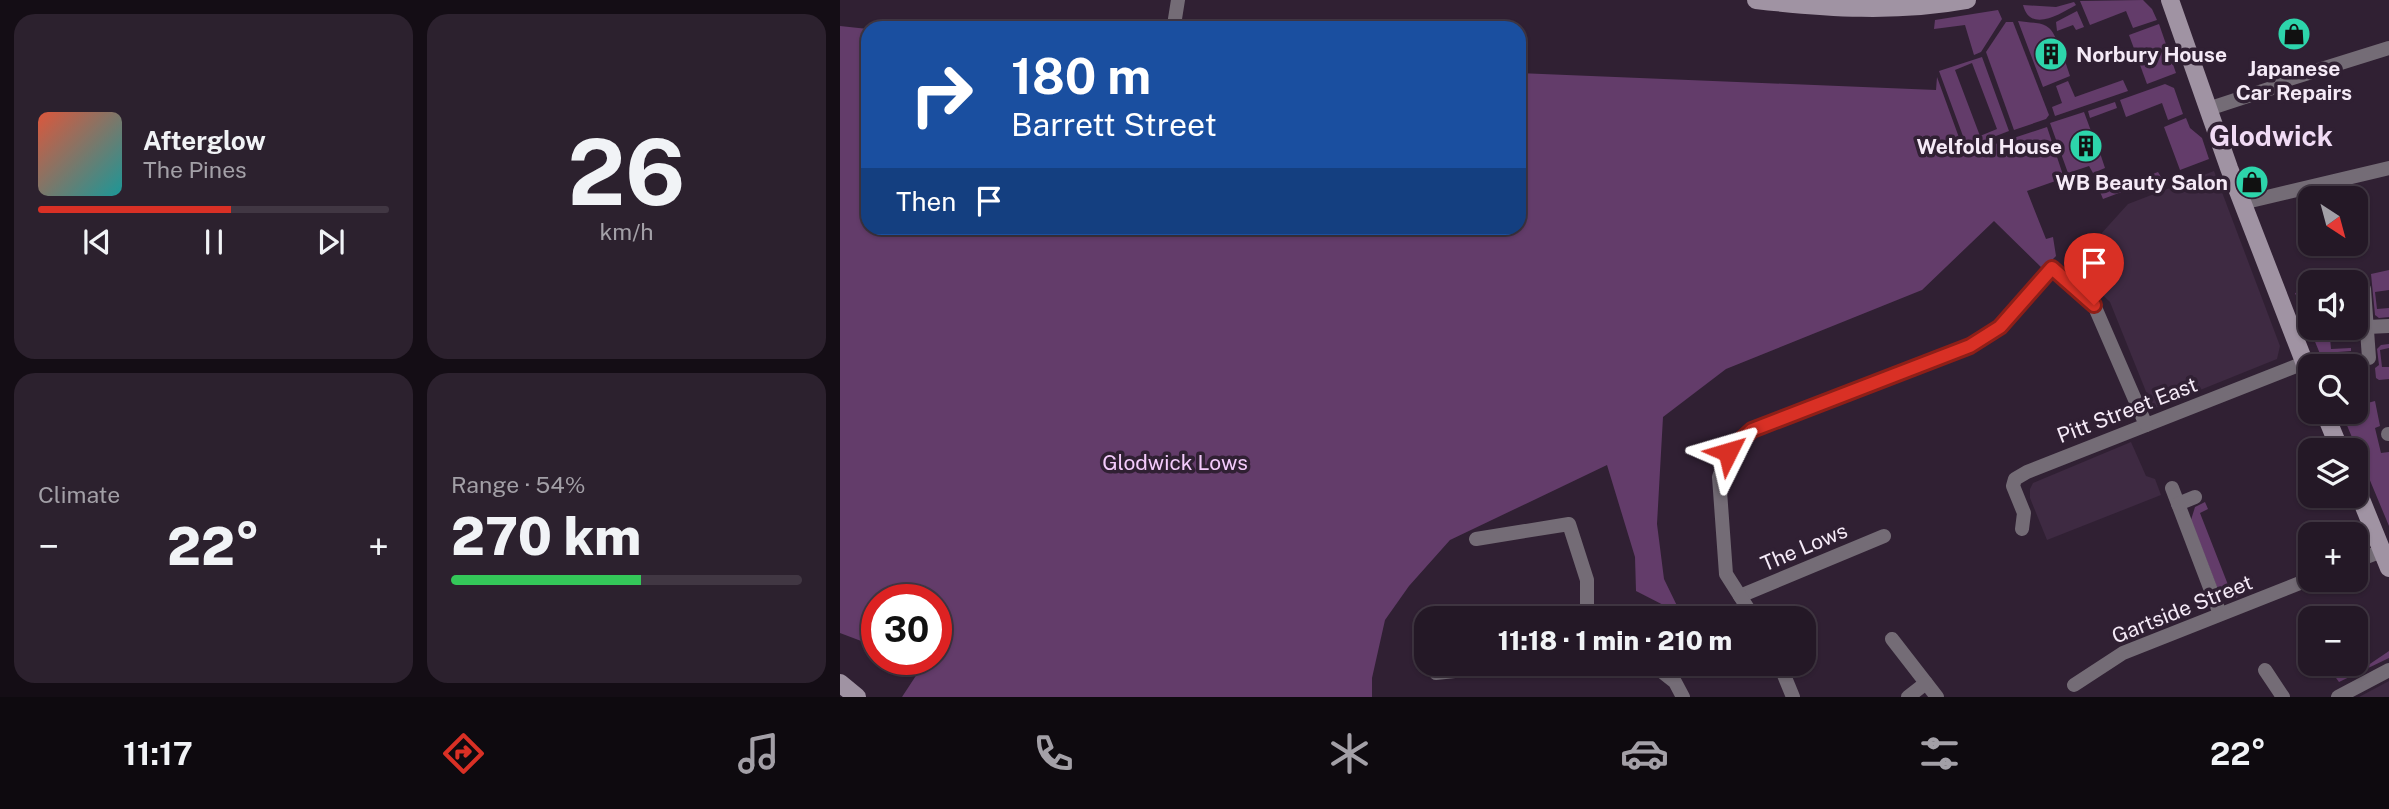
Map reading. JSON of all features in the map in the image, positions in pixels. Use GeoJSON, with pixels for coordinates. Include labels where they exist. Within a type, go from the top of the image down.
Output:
{"type":"FeatureCollection","features":[{"type":"Feature","properties":{"kind":"main road"},"geometry":{"type":"LineString","coordinates":[[1756,0],[1835,9],[1967,0]]}},
{"type":"Feature","properties":{"kind":"main road"},"geometry":{"type":"LineString","coordinates":[[2169,1],[2242,203],[2301,354]]}},
{"type":"Feature","properties":{"kind":"main road"},"geometry":{"type":"LineString","coordinates":[[2365,508],[2389,568]]}},
{"type":"Feature","properties":{"kind":"main road"},"geometry":{"type":"LineString","coordinates":[[840,683],[856,697]]}},
{"type":"Feature","properties":{"kind":"street"},"geometry":{"type":"LineString","coordinates":[[1175,21],[1178,0]]}},
{"type":"Feature","properties":{"kind":"street"},"geometry":{"type":"LineString","coordinates":[[2208,109],[2275,87],[2286,80],[2389,48]]}},
{"type":"Feature","properties":{"kind":"street"},"geometry":{"type":"LineString","coordinates":[[2242,203],[2389,168]]}},
{"type":"Feature","properties":{"kind":"street"},"geometry":{"type":"LineString","coordinates":[[1746,606],[1726,574],[1724,561],[1719,477],[1728,452],[1752,430],[1970,346],[2000,327],[2052,268],[2094,305],[2146,425]]}},
{"type":"Feature","properties":{"kind":"street"},"geometry":{"type":"LineString","coordinates":[[2368,327],[2389,326]]}},
{"type":"Feature","properties":{"kind":"street"},"geometry":{"type":"LineString","coordinates":[[2368,340],[2369,358]]}},
{"type":"Feature","properties":{"kind":"street","name":"Pitt Street East"},"geometry":{"type":"LineString","coordinates":[[2022,529],[2024,513],[2013,486],[2015,478],[2146,425],[2298,373]]}},
{"type":"Feature","properties":{"kind":"street"},"geometry":{"type":"LineString","coordinates":[[2172,488],[2220,614]]}},
{"type":"Feature","properties":{"kind":"street"},"geometry":{"type":"LineString","coordinates":[[2178,503],[2195,497]]}},
{"type":"Feature","properties":{"kind":"street"},"geometry":{"type":"LineString","coordinates":[[1476,539],[1569,524],[1587,580],[1587,606]]}},
{"type":"Feature","properties":{"kind":"street","name":"The Lows"},"geometry":{"type":"LineString","coordinates":[[1740,596],[1884,536]]}},
{"type":"Feature","properties":{"kind":"street"},"geometry":{"type":"LineString","coordinates":[[2368,556],[2382,551]]}},
{"type":"Feature","properties":{"kind":"street","name":"Gartside Street"},"geometry":{"type":"LineString","coordinates":[[2074,685],[2123,653],[2298,584]]}},
{"type":"Feature","properties":{"kind":"street"},"geometry":{"type":"LineString","coordinates":[[1892,639],[1937,697]]}},
{"type":"Feature","properties":{"kind":"street"},"geometry":{"type":"LineString","coordinates":[[2265,670],[2283,697]]}},
{"type":"Feature","properties":{"kind":"street"},"geometry":{"type":"LineString","coordinates":[[2338,697],[2389,670]]}},
{"type":"Feature","properties":{"kind":"street"},"geometry":{"type":"LineString","coordinates":[[1667,676],[1675,682],[1683,697]]}},
{"type":"Feature","properties":{"kind":"street"},"geometry":{"type":"LineString","coordinates":[[1784,676],[1793,697]]}},
{"type":"Feature","properties":{"kind":"street"},"geometry":{"type":"LineString","coordinates":[[1908,697],[1926,683]]}},
{"type":"Feature","properties":{"kind":"shaded area"},"geometry":{"type":"Polygon","coordinates":[[[2214,171],[2280,346],[2277,359],[2153,409],[2110,302],[2072,266],[2128,204],[2214,171]]]}},
{"type":"Feature","properties":{"kind":"shaded area"},"geometry":{"type":"Polygon","coordinates":[[[2131,442],[2146,476],[2155,479],[2161,495],[2047,540],[2030,498],[2033,483],[2131,442]]]}},
{"type":"Feature","properties":{"kind":"shaded area"},"geometry":{"type":"Polygon","coordinates":[[[2389,681],[2389,697],[2359,697],[2389,681]]]}},
{"type":"Feature","properties":{"kind":"green space"},"geometry":{"type":"Polygon","coordinates":[[[2143,0],[2152,9],[2157,20],[2133,28],[2126,11],[2090,25],[2080,1],[2143,0]]]}},
{"type":"Feature","properties":{"kind":"green space"},"geometry":{"type":"Polygon","coordinates":[[[2074,2],[2076,5],[2062,13],[2039,20],[2032,18],[2023,5],[2056,7],[2074,2]]]}},
{"type":"Feature","properties":{"kind":"green space"},"geometry":{"type":"Polygon","coordinates":[[[1998,10],[2002,19],[1981,52],[1974,55],[1965,25],[1934,29],[1935,20],[1998,10]]]}},
{"type":"Feature","properties":{"kind":"green space"},"geometry":{"type":"Polygon","coordinates":[[[2077,11],[2084,27],[2076,30],[2073,25],[2057,31],[2056,22],[2077,11]]]}},
{"type":"Feature","properties":{"kind":"green space"},"geometry":{"type":"Polygon","coordinates":[[[2018,21],[2041,24],[2050,29],[2056,39],[2037,46],[2043,62],[2063,55],[2070,76],[2043,87],[2018,21]]]}},
{"type":"Feature","properties":{"kind":"green space"},"geometry":{"type":"Polygon","coordinates":[[[2006,22],[2013,22],[2049,115],[2046,119],[2014,130],[1986,52],[2006,22]]]}},
{"type":"Feature","properties":{"kind":"green space"},"geometry":{"type":"Polygon","coordinates":[[[2159,24],[2176,73],[2147,84],[2129,35],[2159,24]]]}},
{"type":"Feature","properties":{"kind":"green space","name":"Glodwick Lows"},"geometry":{"type":"Polygon","coordinates":[[[840,26],[861,28],[861,235],[1526,235],[1526,73],[1936,90],[1937,77],[1965,154],[2047,127],[2064,178],[2027,191],[2046,239],[2053,237],[2056,256],[2043,269],[1994,221],[1922,290],[1726,369],[1663,417],[1657,524],[1664,579],[1677,606],[1665,606],[1636,591],[1635,557],[1607,465],[1450,540],[1409,586],[1385,620],[1372,678],[1372,697],[902,697],[916,675],[952,675],[952,584],[861,584],[861,641],[840,633],[840,26]]]}},
{"type":"Feature","properties":{"kind":"green space"},"geometry":{"type":"Polygon","coordinates":[[[1982,57],[2009,131],[1967,147],[1939,71],[1982,57]],[[1972,63],[1955,70],[1980,136],[1997,129],[1972,63]]]}},
{"type":"Feature","properties":{"kind":"green space"},"geometry":{"type":"Polygon","coordinates":[[[2123,80],[2128,91],[2055,116],[2052,107],[2062,103],[2056,86],[2068,81],[2075,97],[2123,80]]]}},
{"type":"Feature","properties":{"kind":"green space"},"geometry":{"type":"Polygon","coordinates":[[[2165,84],[2174,88],[2183,114],[2168,120],[2162,103],[2126,117],[2120,100],[2165,84]]]}},
{"type":"Feature","properties":{"kind":"green space"},"geometry":{"type":"Polygon","coordinates":[[[2115,102],[2117,108],[2090,118],[2088,111],[2115,102]]]}},
{"type":"Feature","properties":{"kind":"green space"},"geometry":{"type":"Polygon","coordinates":[[[2084,112],[2091,131],[2072,138],[2078,154],[2098,147],[2105,168],[2093,173],[2089,166],[2068,173],[2050,123],[2084,112]]]}},
{"type":"Feature","properties":{"kind":"green space"},"geometry":{"type":"Polygon","coordinates":[[[2186,118],[2190,128],[2202,138],[2209,159],[2180,170],[2164,127],[2186,118]]]}},
{"type":"Feature","properties":{"kind":"green space"},"geometry":{"type":"Polygon","coordinates":[[[2158,172],[2161,177],[2103,199],[2094,177],[2103,173],[2110,190],[2158,172]]]}},
{"type":"Feature","properties":{"kind":"green space"},"geometry":{"type":"Polygon","coordinates":[[[2389,270],[2389,290],[2375,292],[2377,309],[2389,308],[2389,317],[2379,318],[2375,315],[2371,274],[2389,270]]]}},
{"type":"Feature","properties":{"kind":"green space"},"geometry":{"type":"Polygon","coordinates":[[[2314,340],[2330,340],[2331,349],[2351,348],[2351,351],[2338,354],[2320,354],[2314,340]]]}},
{"type":"Feature","properties":{"kind":"green space"},"geometry":{"type":"Polygon","coordinates":[[[2389,344],[2389,348],[2380,350],[2382,367],[2389,367],[2389,379],[2379,380],[2376,378],[2375,368],[2379,365],[2377,349],[2381,345],[2389,344]]]}},
{"type":"Feature","properties":{"kind":"green space"},"geometry":{"type":"Polygon","coordinates":[[[2375,401],[2380,426],[2375,428],[2381,453],[2389,452],[2389,526],[2368,476],[2368,438],[2352,438],[2346,424],[2368,424],[2368,403],[2375,401]]]}},
{"type":"Feature","properties":{"kind":"green space"},"geometry":{"type":"Polygon","coordinates":[[[2205,502],[2208,509],[2200,513],[2232,595],[2242,591],[2243,595],[2228,601],[2220,595],[2191,520],[2195,507],[2205,502]]]}},
{"type":"Feature","properties":{"kind":"green space"},"geometry":{"type":"Polygon","coordinates":[[[2389,651],[2389,658],[2368,668],[2368,665],[2389,651]]]}},
{"type":"Feature","properties":{"kind":"green space"},"geometry":{"type":"Polygon","coordinates":[[[2335,676],[2352,676],[2339,682],[2335,676]]]}},
{"type":"Feature","properties":{"kind":"place","name":"Japanese Car Repairs"},"geometry":{"type":"Point","coordinates":[2294,34]}},
{"type":"Feature","properties":{"kind":"place","name":"Norbury House"},"geometry":{"type":"Point","coordinates":[2051,54]}},
{"type":"Feature","properties":{"kind":"place","name":"Welfold House"},"geometry":{"type":"Point","coordinates":[2086,146]}},
{"type":"Feature","properties":{"kind":"place","name":"WB Beauty Salon"},"geometry":{"type":"Point","coordinates":[2252,182]}},
{"type":"Feature","properties":{"kind":"district","name":"Glodwick"},"geometry":{"type":"Point","coordinates":[2271,135]}},
{"type":"Feature","properties":{"kind":"route"},"geometry":{"type":"LineString","coordinates":[[1728,452],[1752,430],[1970,346],[2000,327],[2052,268],[2094,305]]}}]}
